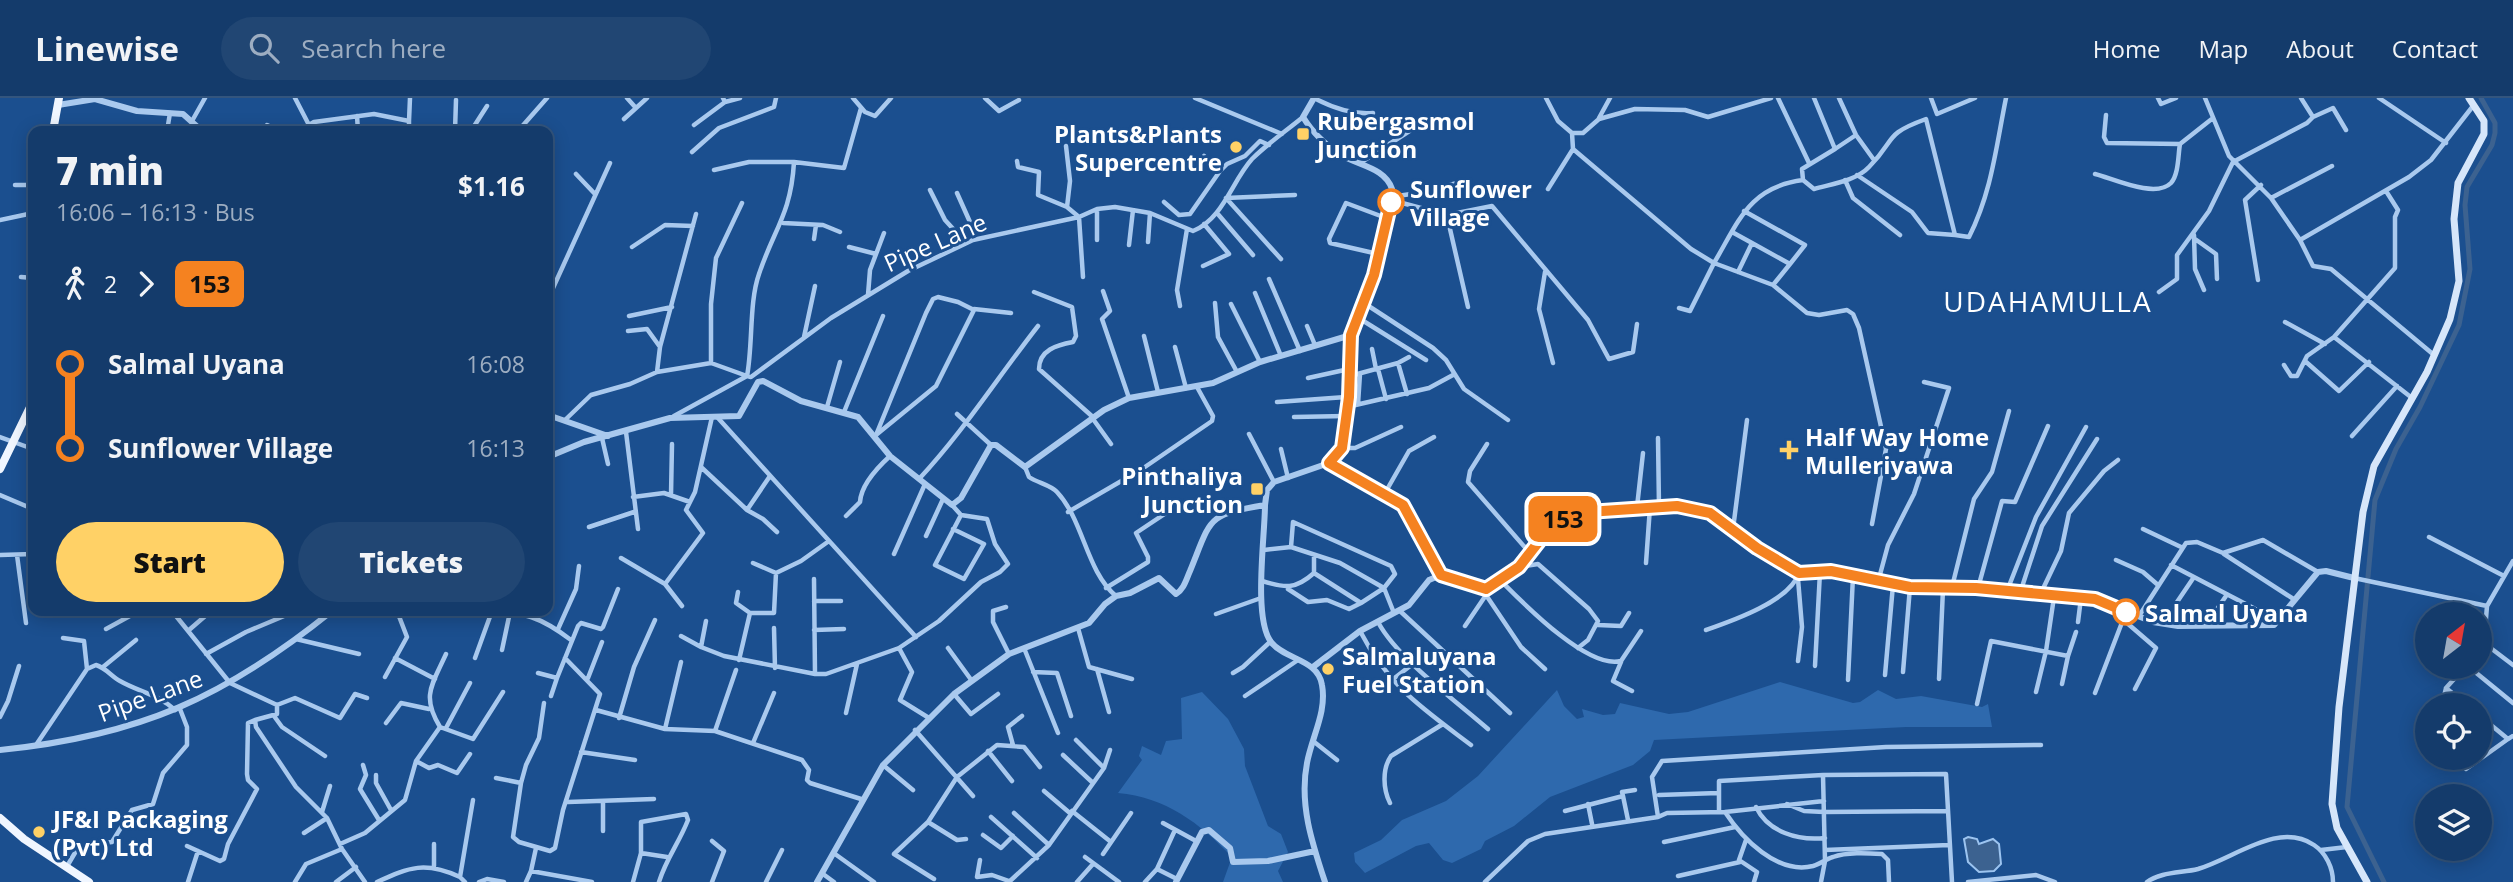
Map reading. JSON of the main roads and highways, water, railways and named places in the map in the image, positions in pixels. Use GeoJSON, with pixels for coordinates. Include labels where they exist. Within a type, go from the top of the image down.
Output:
{"type":"FeatureCollection","features":[{"type":"Feature","properties":{"kind":"main road"},"geometry":{"type":"LineString","coordinates":[[2367,882],[2337,828],[2332,804],[2363,512],[2374,466],[2412,398],[2450,319],[2459,281],[2454,219],[2458,183],[2484,134],[2483,121],[2469,98]]}},
{"type":"Feature","properties":{"kind":"main road"},"geometry":{"type":"LineString","coordinates":[[54,126],[59,101]]}},
{"type":"Feature","properties":{"kind":"main road"},"geometry":{"type":"LineString","coordinates":[[0,469],[28,412]]}},
{"type":"Feature","properties":{"kind":"main road"},"geometry":{"type":"LineString","coordinates":[[0,818],[89,882]]}},
{"type":"Feature","properties":{"kind":"waterway"},"geometry":{"type":"LineString","coordinates":[[2384,882],[2347,807],[2375,500],[2396,449],[2420,407],[2459,325],[2470,269],[2465,205],[2467,187],[2492,145],[2495,133],[2495,123],[2481,98]]}},
{"type":"Feature","properties":{"kind":"place","name":"Rubergasmol Junction"},"geometry":{"type":"Point","coordinates":[1303,134]}},
{"type":"Feature","properties":{"kind":"place","name":"Plants&Plants Supercentre"},"geometry":{"type":"Point","coordinates":[1236,147]}},
{"type":"Feature","properties":{"kind":"place","name":"Sunflower Village"},"geometry":{"type":"Point","coordinates":[1391,202]}},
{"type":"Feature","properties":{"kind":"place","name":"Half Way Home Mulleriyawa"},"geometry":{"type":"Point","coordinates":[1789,450]}},
{"type":"Feature","properties":{"kind":"place","name":"Pinthaliya Junction"},"geometry":{"type":"Point","coordinates":[1257,489]}},
{"type":"Feature","properties":{"kind":"place","name":"Salmal Uyana"},"geometry":{"type":"Point","coordinates":[2126,612]}},
{"type":"Feature","properties":{"kind":"place","name":"Salmaluyana Fuel Station"},"geometry":{"type":"Point","coordinates":[1328,669]}},
{"type":"Feature","properties":{"kind":"place","name":"JF&I Packaging (Pvt) Ltd"},"geometry":{"type":"Point","coordinates":[39,832]}},
{"type":"Feature","properties":{"kind":"district","name":"UDAHAMULLA"},"geometry":{"type":"Point","coordinates":[2048,301]}}]}
